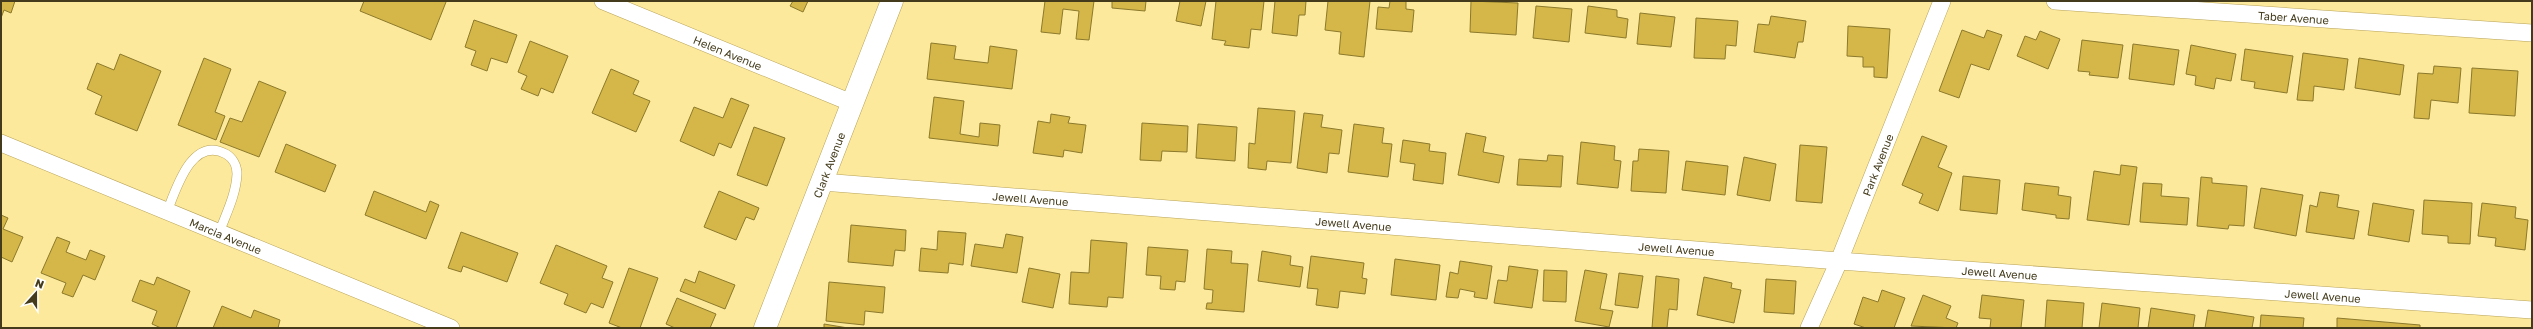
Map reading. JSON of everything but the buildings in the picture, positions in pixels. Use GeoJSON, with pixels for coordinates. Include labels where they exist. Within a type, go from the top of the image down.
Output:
{"type":"FeatureCollection","features":[{"type":"Feature","properties":{"kind":"street","name":"Helen Avenue"},"geometry":{"type":"LineString","coordinates":[[603,1],[852,103]]}},
{"type":"Feature","properties":{"kind":"street","name":"Clark Avenue"},"geometry":{"type":"LineString","coordinates":[[765,328],[892,1]]}},
{"type":"Feature","properties":{"kind":"street","name":"Park Avenue"},"geometry":{"type":"LineString","coordinates":[[1809,328],[1839,261],[1942,1]]}},
{"type":"Feature","properties":{"kind":"street","name":"Taber Avenue"},"geometry":{"type":"LineString","coordinates":[[2055,1],[2532,33]]}},
{"type":"Feature","properties":{"kind":"street","name":"Marcia Avenue"},"geometry":{"type":"LineString","coordinates":[[1,143],[451,328]]}},
{"type":"Feature","properties":{"kind":"street","name":"Jewell Avenue"},"geometry":{"type":"LineString","coordinates":[[822,182],[1839,261],[2532,310]]}},
{"type":"Feature","properties":{"kind":"lane"},"geometry":{"type":"LineString","coordinates":[[167,212],[181,178],[196,156],[204,150],[215,150],[227,154],[235,162],[237,174],[231,202],[219,233]]}}]}
